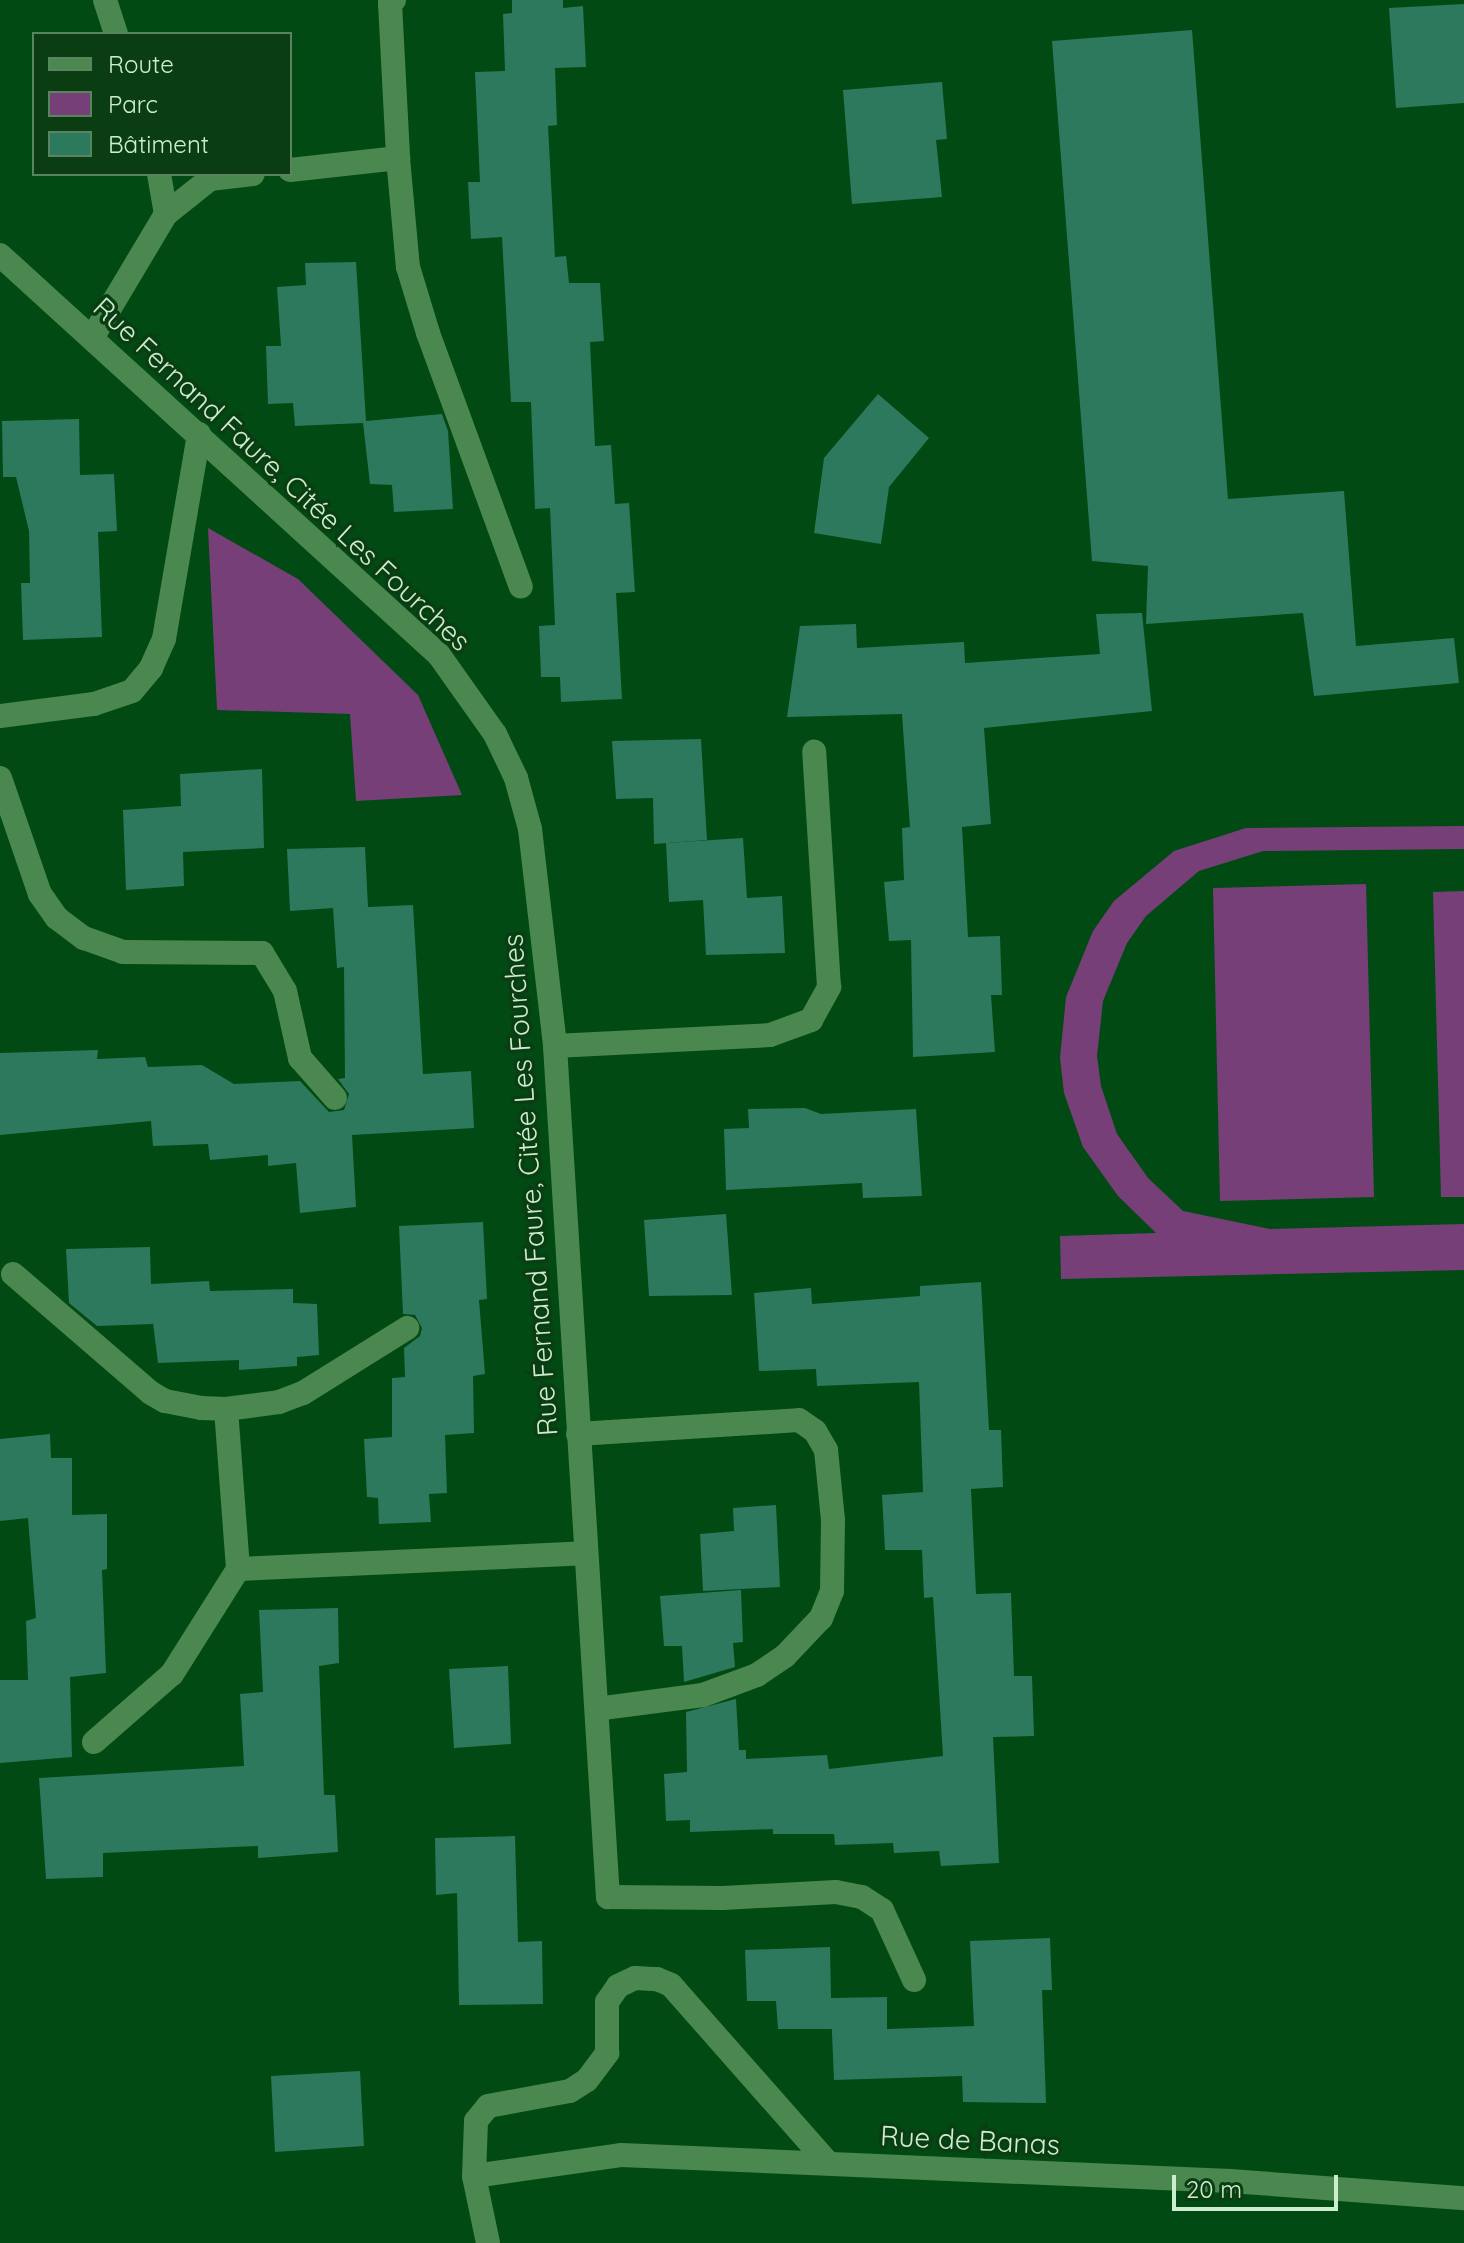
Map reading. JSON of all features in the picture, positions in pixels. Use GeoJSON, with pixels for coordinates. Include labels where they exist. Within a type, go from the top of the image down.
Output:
{"type":"FeatureCollection","features":[{"type":"Feature","properties":{"kind":"street"},"geometry":{"type":"LineString","coordinates":[[105,0],[115,32]]}},
{"type":"Feature","properties":{"kind":"street"},"geometry":{"type":"LineString","coordinates":[[394,0],[390,3],[398,158],[408,267],[428,333],[521,587]]}},
{"type":"Feature","properties":{"kind":"street"},"geometry":{"type":"LineString","coordinates":[[292,170],[398,158]]}},
{"type":"Feature","properties":{"kind":"street"},"geometry":{"type":"LineString","coordinates":[[159,176],[166,214]]}},
{"type":"Feature","properties":{"kind":"street"},"geometry":{"type":"LineString","coordinates":[[92,338],[166,214],[210,179],[236,176]]}},
{"type":"Feature","properties":{"kind":"street","name":"Rue Fernand Faure, Citée Les Fourches"},"geometry":{"type":"LineString","coordinates":[[0,255],[439,655],[495,734],[516,778],[530,829],[555,1046],[608,1897],[723,1898],[836,1892],[862,1897],[882,1910],[914,1980]]}},
{"type":"Feature","properties":{"kind":"street"},"geometry":{"type":"LineString","coordinates":[[0,716],[94,704],[132,691],[151,668],[164,639],[199,434]]}},
{"type":"Feature","properties":{"kind":"street"},"geometry":{"type":"LineString","coordinates":[[555,1046],[770,1035],[811,1020],[829,987],[814,751]]}},
{"type":"Feature","properties":{"kind":"street"},"geometry":{"type":"LineString","coordinates":[[0,778],[40,894],[57,918],[84,938],[123,952],[262,953],[285,991],[300,1058],[335,1098]]}},
{"type":"Feature","properties":{"kind":"street"},"geometry":{"type":"LineString","coordinates":[[13,1274],[151,1393],[180,1405],[226,1409],[279,1402],[303,1393],[407,1328]]}},
{"type":"Feature","properties":{"kind":"street"},"geometry":{"type":"LineString","coordinates":[[94,1742],[172,1674],[238,1569],[226,1409]]}},
{"type":"Feature","properties":{"kind":"street"},"geometry":{"type":"LineString","coordinates":[[578,1434],[799,1420],[815,1431],[826,1450],[833,1520],[832,1591],[821,1618],[785,1656],[757,1675],[703,1695],[597,1709]]}},
{"type":"Feature","properties":{"kind":"street"},"geometry":{"type":"LineString","coordinates":[[238,1569],[585,1553]]}},
{"type":"Feature","properties":{"kind":"street"},"geometry":{"type":"LineString","coordinates":[[488,2243],[474,2176],[476,2121],[488,2106],[570,2091],[587,2080],[607,2053],[607,2002],[618,1986],[635,1978],[657,1979],[671,1985],[828,2163]]}},
{"type":"Feature","properties":{"kind":"street","name":"Rue de Banas"},"geometry":{"type":"LineString","coordinates":[[474,2176],[621,2155],[1230,2181],[1464,2198]]}},
{"type":"Feature","properties":{"kind":"green space"},"geometry":{"type":"Polygon","coordinates":[[[208,528],[298,579],[418,695],[462,795],[356,801],[350,714],[217,710],[208,528]]]}},
{"type":"Feature","properties":{"kind":"green space"},"geometry":{"type":"Polygon","coordinates":[[[1464,826],[1464,849],[1263,851],[1199,871],[1146,916],[1127,943],[1103,1001],[1097,1056],[1101,1086],[1117,1134],[1148,1178],[1183,1211],[1270,1229],[1464,1224],[1464,1270],[1061,1279],[1060,1236],[1156,1233],[1118,1196],[1083,1147],[1064,1093],[1060,1058],[1066,997],[1093,931],[1114,901],[1174,851],[1246,828],[1464,826]]]}},
{"type":"Feature","properties":{"kind":"green space"},"geometry":{"type":"Polygon","coordinates":[[[1366,884],[1374,1197],[1220,1201],[1213,888],[1366,884]]]}},
{"type":"Feature","properties":{"kind":"green space"},"geometry":{"type":"Polygon","coordinates":[[[1464,891],[1464,1197],[1441,1197],[1433,892],[1464,891]]]}},
{"type":"Feature","properties":{"kind":"building"},"geometry":{"type":"Polygon","coordinates":[[[512,0],[563,0],[563,8],[583,6],[586,67],[555,68],[557,125],[548,126],[555,257],[566,256],[569,283],[600,283],[604,341],[590,342],[595,446],[611,445],[615,504],[629,503],[635,592],[616,593],[622,699],[561,702],[560,677],[541,677],[539,626],[555,625],[550,508],[535,509],[531,402],[511,402],[502,237],[471,239],[468,182],[480,182],[475,72],[505,71],[503,14],[512,13],[512,0]]]}},
{"type":"Feature","properties":{"kind":"building"},"geometry":{"type":"Polygon","coordinates":[[[1464,4],[1464,103],[1396,108],[1389,8],[1464,4]]]}},
{"type":"Feature","properties":{"kind":"building"},"geometry":{"type":"Polygon","coordinates":[[[1192,30],[1228,499],[1344,491],[1356,646],[1454,638],[1459,683],[1314,696],[1303,613],[1146,624],[1148,566],[1092,561],[1052,41],[1192,30]]]}},
{"type":"Feature","properties":{"kind":"building"},"geometry":{"type":"Polygon","coordinates":[[[942,82],[947,139],[936,140],[942,197],[852,204],[843,90],[942,82]]]}},
{"type":"Feature","properties":{"kind":"building"},"geometry":{"type":"Polygon","coordinates":[[[356,262],[366,421],[442,414],[448,431],[453,509],[394,512],[392,485],[370,484],[363,423],[295,426],[293,403],[268,404],[266,346],[281,346],[277,287],[306,285],[305,263],[356,262]]]}},
{"type":"Feature","properties":{"kind":"building"},"geometry":{"type":"Polygon","coordinates":[[[878,394],[929,438],[889,487],[881,544],[814,533],[824,458],[878,394]]]}},
{"type":"Feature","properties":{"kind":"building"},"geometry":{"type":"Polygon","coordinates":[[[79,419],[80,475],[114,474],[117,531],[98,532],[102,637],[23,640],[21,583],[30,583],[29,531],[16,477],[3,477],[2,421],[79,419]]]}},
{"type":"Feature","properties":{"kind":"building"},"geometry":{"type":"Polygon","coordinates":[[[1142,613],[1152,711],[984,728],[991,824],[962,827],[968,937],[1000,936],[1002,995],[991,995],[995,1052],[913,1057],[911,940],[889,941],[884,882],[904,880],[902,828],[910,827],[902,714],[787,717],[800,626],[856,624],[857,648],[964,642],[965,663],[1100,654],[1096,614],[1142,613]]]}},
{"type":"Feature","properties":{"kind":"building"},"geometry":{"type":"Polygon","coordinates":[[[701,739],[707,840],[654,844],[653,798],[616,799],[612,741],[701,739]]]}},
{"type":"Feature","properties":{"kind":"building"},"geometry":{"type":"Polygon","coordinates":[[[262,769],[264,848],[183,852],[184,886],[126,890],[123,810],[181,806],[180,774],[262,769]]]}},
{"type":"Feature","properties":{"kind":"building"},"geometry":{"type":"Polygon","coordinates":[[[743,838],[747,898],[782,896],[785,953],[706,955],[703,900],[669,902],[666,843],[743,838]]]}},
{"type":"Feature","properties":{"kind":"building"},"geometry":{"type":"Polygon","coordinates":[[[365,847],[368,907],[413,905],[423,1074],[471,1071],[474,1128],[352,1135],[356,1207],[300,1213],[296,1163],[268,1166],[268,1155],[210,1160],[208,1144],[153,1146],[151,1121],[0,1135],[0,1053],[98,1050],[97,1059],[145,1057],[148,1067],[202,1065],[234,1084],[300,1081],[329,1112],[344,1110],[349,1094],[338,1079],[345,1078],[344,967],[337,968],[333,908],[290,911],[287,849],[365,847]]]}},
{"type":"Feature","properties":{"kind":"building"},"geometry":{"type":"Polygon","coordinates":[[[805,1108],[821,1114],[916,1109],[922,1196],[863,1198],[862,1183],[726,1190],[724,1129],[749,1128],[748,1109],[805,1108]]]}},
{"type":"Feature","properties":{"kind":"building"},"geometry":{"type":"Polygon","coordinates":[[[726,1214],[732,1295],[649,1296],[644,1220],[726,1214]]]}},
{"type":"Feature","properties":{"kind":"building"},"geometry":{"type":"Polygon","coordinates":[[[483,1222],[487,1299],[479,1300],[485,1374],[473,1376],[474,1433],[445,1435],[447,1493],[429,1494],[431,1522],[379,1524],[378,1498],[367,1497],[364,1439],[392,1437],[392,1378],[405,1377],[404,1348],[420,1336],[422,1328],[415,1315],[403,1314],[399,1226],[483,1222]]]}},
{"type":"Feature","properties":{"kind":"building"},"geometry":{"type":"Polygon","coordinates":[[[150,1247],[151,1284],[209,1281],[210,1291],[293,1289],[293,1303],[317,1304],[319,1355],[297,1357],[297,1366],[239,1370],[239,1360],[158,1363],[152,1315],[153,1324],[97,1326],[69,1303],[66,1249],[150,1247]]]}},
{"type":"Feature","properties":{"kind":"building"},"geometry":{"type":"Polygon","coordinates":[[[981,1282],[989,1430],[1001,1430],[1003,1487],[971,1489],[976,1594],[1011,1593],[1014,1676],[1032,1676],[1034,1736],[993,1737],[999,1863],[941,1866],[939,1851],[894,1853],[893,1843],[835,1845],[834,1834],[773,1834],[773,1829],[690,1832],[690,1820],[666,1821],[664,1774],[687,1772],[686,1712],[736,1699],[739,1750],[746,1750],[746,1759],[827,1755],[829,1769],[943,1756],[933,1597],[924,1598],[922,1550],[885,1550],[882,1495],[923,1492],[919,1382],[817,1386],[816,1369],[759,1371],[754,1293],[811,1288],[812,1304],[920,1296],[920,1286],[981,1282]]]}},
{"type":"Feature","properties":{"kind":"building"},"geometry":{"type":"Polygon","coordinates":[[[50,1434],[51,1458],[72,1458],[72,1515],[107,1514],[107,1569],[102,1570],[106,1673],[70,1677],[72,1757],[0,1763],[0,1680],[28,1680],[26,1621],[36,1618],[28,1518],[0,1521],[0,1439],[50,1434]]]}},
{"type":"Feature","properties":{"kind":"building"},"geometry":{"type":"Polygon","coordinates":[[[776,1505],[780,1587],[703,1591],[700,1534],[734,1531],[733,1508],[776,1505]]]}},
{"type":"Feature","properties":{"kind":"building"},"geometry":{"type":"Polygon","coordinates":[[[741,1590],[743,1642],[733,1643],[735,1667],[684,1682],[682,1646],[664,1646],[660,1596],[741,1590]]]}},
{"type":"Feature","properties":{"kind":"building"},"geometry":{"type":"Polygon","coordinates":[[[338,1608],[339,1663],[319,1666],[324,1795],[335,1795],[338,1852],[258,1858],[258,1846],[103,1853],[103,1877],[46,1879],[39,1778],[244,1766],[240,1694],[263,1692],[259,1610],[338,1608]]]}},
{"type":"Feature","properties":{"kind":"building"},"geometry":{"type":"Polygon","coordinates":[[[508,1666],[511,1744],[454,1748],[449,1669],[508,1666]]]}},
{"type":"Feature","properties":{"kind":"building"},"geometry":{"type":"Polygon","coordinates":[[[515,1836],[518,1942],[542,1941],[543,2004],[459,2005],[457,1893],[436,1895],[435,1838],[515,1836]]]}},
{"type":"Feature","properties":{"kind":"building"},"geometry":{"type":"Polygon","coordinates":[[[1050,1938],[1052,1990],[1042,1990],[1046,2103],[963,2102],[962,2076],[834,2080],[832,2029],[778,2029],[776,2001],[747,2001],[745,1950],[830,1947],[831,1998],[887,1997],[887,2029],[974,2026],[970,1941],[1050,1938]]]}},
{"type":"Feature","properties":{"kind":"building"},"geometry":{"type":"Polygon","coordinates":[[[360,2071],[364,2146],[275,2152],[271,2076],[360,2071]]]}}]}
